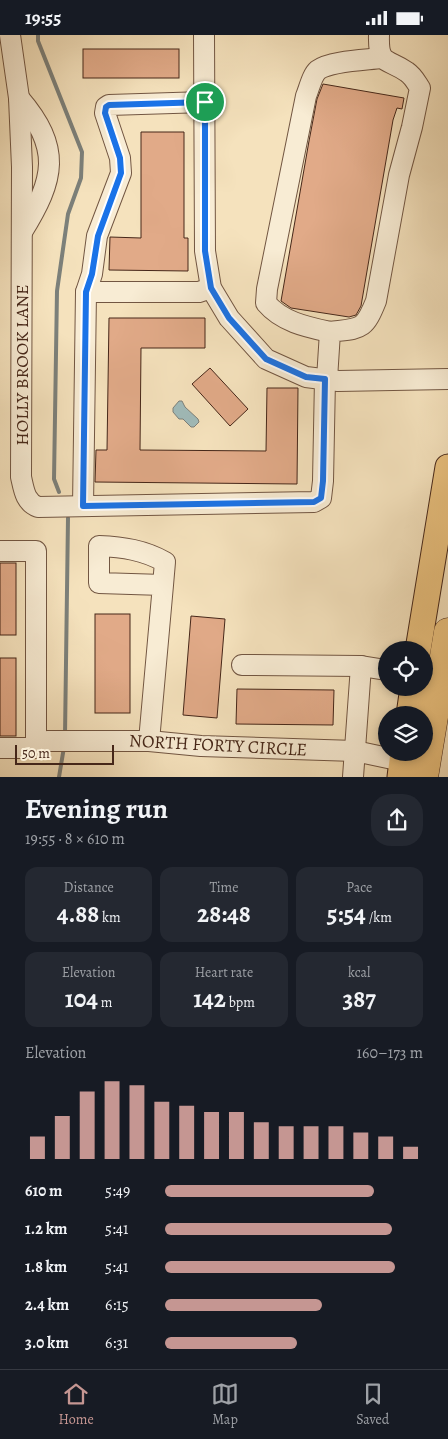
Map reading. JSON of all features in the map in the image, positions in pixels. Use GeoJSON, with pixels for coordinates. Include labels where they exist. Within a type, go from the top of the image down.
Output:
{"type":"FeatureCollection","features":[{"type":"Feature","properties":{"kind":"highway"},"geometry":{"type":"LineString","coordinates":[[424,777],[448,632]]}},
{"type":"Feature","properties":{"kind":"main road"},"geometry":{"type":"LineString","coordinates":[[419,641],[448,467]]}},
{"type":"Feature","properties":{"kind":"street","name":"HOLLY BROOK LANE"},"geometry":{"type":"LineString","coordinates":[[10,35],[19,98],[22,167],[22,477],[26,498],[30,504],[38,507],[83,506]]}},
{"type":"Feature","properties":{"kind":"street"},"geometry":{"type":"LineString","coordinates":[[204,35],[205,251],[211,288],[229,318],[266,359],[306,377],[326,379],[448,379]]}},
{"type":"Feature","properties":{"kind":"street"},"geometry":{"type":"LineString","coordinates":[[379,35],[378,48],[381,58],[387,63],[409,73],[420,88],[399,175],[376,301],[368,320],[360,328],[330,332],[314,329],[275,314],[266,303],[267,289],[302,114],[314,75],[318,70],[381,58]]}},
{"type":"Feature","properties":{"kind":"street","name":"HOLLY BROOK LANE"},"geometry":{"type":"LineString","coordinates":[[19,98],[35,119],[50,155],[48,179],[39,204],[22,232]]}},
{"type":"Feature","properties":{"kind":"street"},"geometry":{"type":"LineString","coordinates":[[205,102],[109,105],[106,107],[105,113],[120,158],[121,173],[98,236],[92,274],[86,292],[83,506],[314,502],[321,498],[330,332]]}},
{"type":"Feature","properties":{"kind":"street"},"geometry":{"type":"LineString","coordinates":[[86,292],[199,293],[211,288]]}},
{"type":"Feature","properties":{"kind":"street"},"geometry":{"type":"LineString","coordinates":[[0,551],[36,551],[41,744]]}},
{"type":"Feature","properties":{"kind":"street"},"geometry":{"type":"LineString","coordinates":[[148,741],[163,585]]}},
{"type":"Feature","properties":{"kind":"street"},"geometry":{"type":"LineString","coordinates":[[242,665],[361,666],[378,669]]}},
{"type":"Feature","properties":{"kind":"street"},"geometry":{"type":"LineString","coordinates":[[354,777],[361,666]]}},
{"type":"Feature","properties":{"kind":"street","name":"NORTH FORTY CIRCLE"},"geometry":{"type":"LineString","coordinates":[[0,748],[88,741],[148,741],[201,746],[355,751],[402,763]]}},
{"type":"Feature","properties":{"kind":"water"},"geometry":{"type":"Polygon","coordinates":[[[179,401],[182,401],[185,407],[198,419],[199,422],[194,427],[191,427],[183,419],[179,419],[173,412],[173,408],[179,401]]]}},
{"type":"Feature","properties":{"kind":"building"},"geometry":{"type":"Polygon","coordinates":[[[83,49],[179,49],[179,78],[83,78],[83,49]]]}},
{"type":"Feature","properties":{"kind":"building"},"geometry":{"type":"Polygon","coordinates":[[[323,84],[404,98],[402,109],[397,108],[393,120],[361,306],[356,315],[349,317],[291,308],[281,301],[317,99],[323,84]]]}},
{"type":"Feature","properties":{"kind":"building"},"geometry":{"type":"Polygon","coordinates":[[[141,132],[184,132],[184,238],[188,238],[188,271],[109,270],[110,237],[141,238],[141,132]]]}},
{"type":"Feature","properties":{"kind":"building"},"geometry":{"type":"Polygon","coordinates":[[[109,318],[205,318],[205,348],[141,348],[140,450],[266,451],[267,388],[298,388],[297,484],[95,482],[96,450],[107,450],[109,318]]]}},
{"type":"Feature","properties":{"kind":"building"},"geometry":{"type":"Polygon","coordinates":[[[210,368],[248,409],[230,426],[192,384],[210,368]]]}},
{"type":"Feature","properties":{"kind":"building"},"geometry":{"type":"Polygon","coordinates":[[[0,563],[16,563],[16,635],[0,635],[0,563]]]}},
{"type":"Feature","properties":{"kind":"building"},"geometry":{"type":"Polygon","coordinates":[[[95,614],[130,614],[130,713],[95,713],[95,614]]]}},
{"type":"Feature","properties":{"kind":"building"},"geometry":{"type":"Polygon","coordinates":[[[191,616],[225,619],[217,718],[183,715],[191,616]]]}},
{"type":"Feature","properties":{"kind":"building"},"geometry":{"type":"Polygon","coordinates":[[[0,658],[16,658],[16,736],[0,736],[0,658]]]}},
{"type":"Feature","properties":{"kind":"building"},"geometry":{"type":"Polygon","coordinates":[[[237,689],[334,690],[333,725],[236,724],[237,689]]]}},
{"type":"Feature","properties":{"kind":"waterway"},"geometry":{"type":"LineString","coordinates":[[38,35],[38,41],[82,152],[81,178],[68,214],[57,291],[54,479],[59,492]]}},
{"type":"Feature","properties":{"kind":"waterway"},"geometry":{"type":"LineString","coordinates":[[65,735],[68,518]]}},
{"type":"Feature","properties":{"kind":"waterway"},"geometry":{"type":"LineString","coordinates":[[59,777],[64,747]]}},
{"type":"Feature","properties":{"kind":"route"},"geometry":{"type":"LineString","coordinates":[[205,102],[205,251],[208,278],[211,288],[229,318],[266,359],[306,377],[325,379],[321,498],[314,502],[83,506],[86,292],[92,274],[93,256],[98,236],[121,173],[120,158],[105,113],[106,107],[109,105],[205,102]]}}]}
